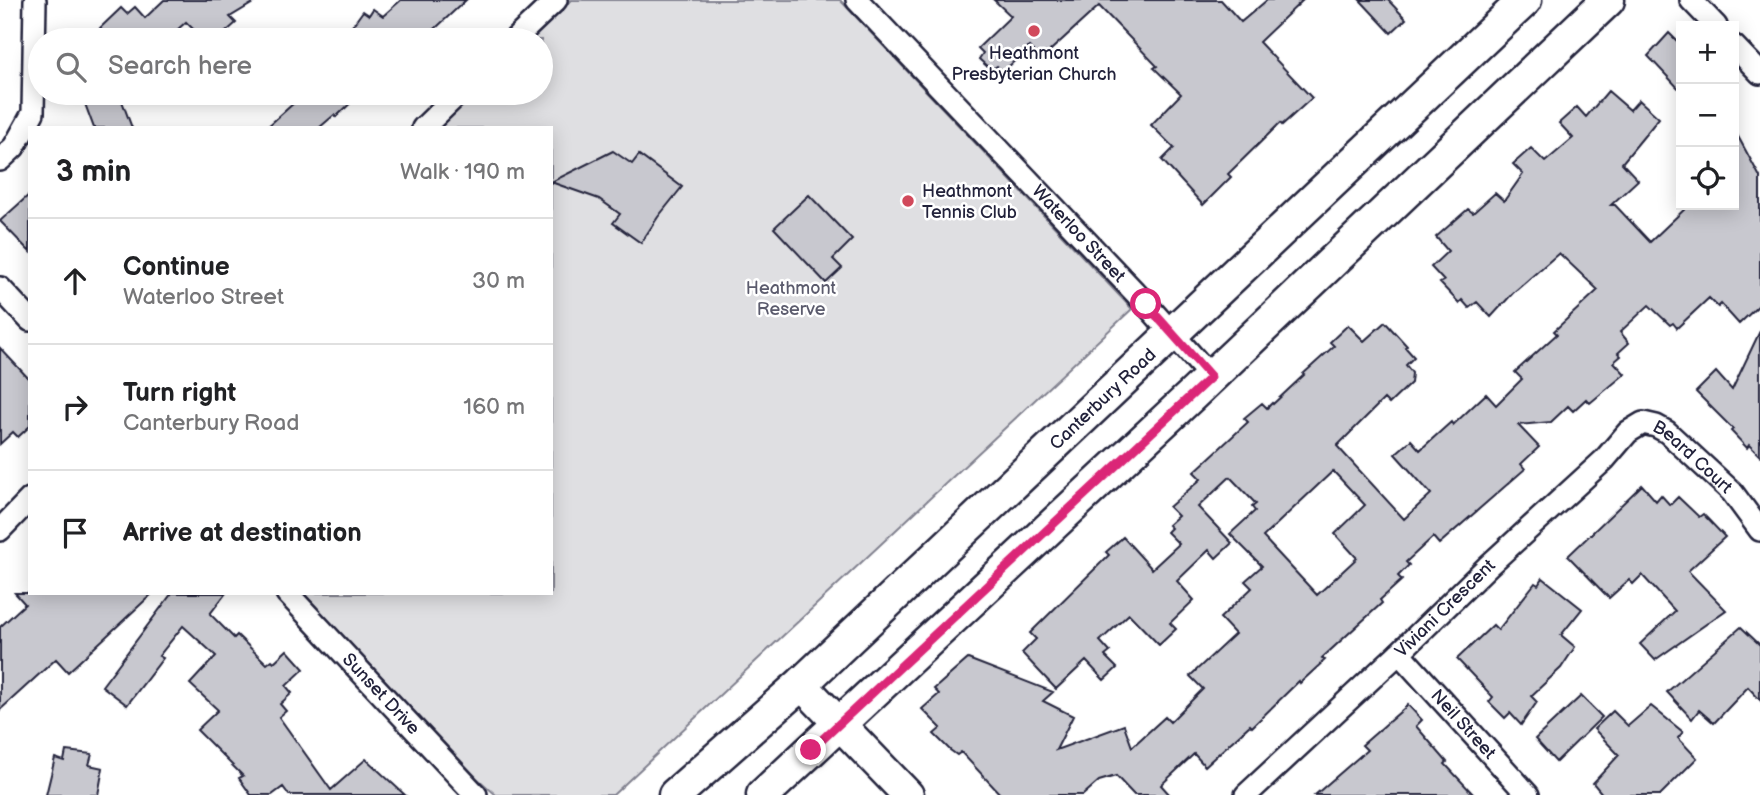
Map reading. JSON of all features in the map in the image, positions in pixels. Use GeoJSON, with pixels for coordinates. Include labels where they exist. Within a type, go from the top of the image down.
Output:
{"type":"FeatureCollection","features":[{"type":"Feature","properties":{"kind":"main road","name":"Canterbury Road"},"geometry":{"type":"LineString","coordinates":[[676,795],[801,684],[1525,0]]}},
{"type":"Feature","properties":{"kind":"main road"},"geometry":{"type":"LineString","coordinates":[[763,795],[1211,377],[1608,0]]}},
{"type":"Feature","properties":{"kind":"main road"},"geometry":{"type":"LineString","coordinates":[[801,684],[908,795]]}},
{"type":"Feature","properties":{"kind":"street"},"geometry":{"type":"LineString","coordinates":[[35,0],[35,28]]}},
{"type":"Feature","properties":{"kind":"street"},"geometry":{"type":"LineString","coordinates":[[527,28],[556,0]]}},
{"type":"Feature","properties":{"kind":"street","name":"Waterloo Street"},"geometry":{"type":"LineString","coordinates":[[857,0],[1146,304],[1211,377]]}},
{"type":"Feature","properties":{"kind":"street"},"geometry":{"type":"LineString","coordinates":[[1691,0],[1711,21]]}},
{"type":"Feature","properties":{"kind":"street"},"geometry":{"type":"LineString","coordinates":[[1739,51],[1760,73]]}},
{"type":"Feature","properties":{"kind":"street"},"geometry":{"type":"LineString","coordinates":[[0,160],[14,147],[33,113],[33,105]]}},
{"type":"Feature","properties":{"kind":"street"},"geometry":{"type":"LineString","coordinates":[[425,126],[447,105]]}},
{"type":"Feature","properties":{"kind":"street"},"geometry":{"type":"LineString","coordinates":[[0,288],[28,318]]}},
{"type":"Feature","properties":{"kind":"street","name":"Beard Court"},"geometry":{"type":"LineString","coordinates":[[1643,423],[1657,426],[1667,432],[1691,452],[1732,492],[1760,530]]}},
{"type":"Feature","properties":{"kind":"street","name":"Viviani Crescent"},"geometry":{"type":"LineString","coordinates":[[1246,795],[1604,460],[1628,432],[1643,423]]}},
{"type":"Feature","properties":{"kind":"street"},"geometry":{"type":"LineString","coordinates":[[0,530],[28,501]]}},
{"type":"Feature","properties":{"kind":"street","name":"Sunset Drive"},"geometry":{"type":"LineString","coordinates":[[290,595],[475,795]]}},
{"type":"Feature","properties":{"kind":"street","name":"Neil Street"},"geometry":{"type":"LineString","coordinates":[[1399,653],[1528,795]]}},
{"type":"Feature","properties":{"kind":"green space","name":"Heathmont Reserve"},"geometry":{"type":"Polygon","coordinates":[[[571,0],[840,0],[1132,309],[613,795],[496,795],[305,595],[553,595],[553,126],[437,126],[460,105],[553,105],[553,28],[542,28],[571,0]]]}},
{"type":"Feature","properties":{"kind":"building"},"geometry":{"type":"Polygon","coordinates":[[[164,0],[258,0],[230,17],[236,23],[230,28],[192,28],[186,22],[179,28],[100,28],[121,8],[127,14],[135,7],[145,18],[164,0]]]}},
{"type":"Feature","properties":{"kind":"building"},"geometry":{"type":"Polygon","coordinates":[[[401,0],[466,0],[436,28],[351,28],[363,11],[369,15],[373,9],[383,16],[401,0]]]}},
{"type":"Feature","properties":{"kind":"building"},"geometry":{"type":"Polygon","coordinates":[[[994,0],[1221,0],[1241,22],[1267,0],[1303,0],[1259,42],[1312,98],[1282,125],[1280,123],[1228,174],[1231,177],[1203,205],[1162,160],[1174,148],[1151,125],[1181,94],[1099,6],[1041,59],[1029,47],[1003,72],[997,66],[991,70],[979,59],[983,53],[978,48],[1011,16],[994,0]]]}},
{"type":"Feature","properties":{"kind":"building"},"geometry":{"type":"Polygon","coordinates":[[[1360,0],[1388,0],[1406,19],[1391,33],[1360,0]]]}},
{"type":"Feature","properties":{"kind":"building"},"geometry":{"type":"Polygon","coordinates":[[[1669,33],[1676,40],[1676,86],[1648,56],[1669,33]]]}},
{"type":"Feature","properties":{"kind":"building"},"geometry":{"type":"Polygon","coordinates":[[[1608,91],[1630,110],[1639,100],[1659,118],[1622,163],[1638,180],[1611,205],[1615,205],[1650,242],[1684,210],[1739,210],[1739,138],[1760,177],[1760,304],[1739,324],[1721,304],[1718,307],[1709,298],[1677,328],[1673,323],[1670,325],[1649,305],[1620,332],[1629,343],[1618,353],[1621,356],[1614,362],[1625,374],[1590,403],[1586,399],[1573,411],[1568,406],[1551,422],[1518,425],[1539,447],[1521,464],[1525,469],[1439,544],[1433,537],[1406,562],[1409,565],[1398,576],[1402,580],[1380,600],[1382,603],[1252,727],[1250,725],[1205,766],[1194,754],[1161,785],[1170,795],[1134,795],[1116,776],[1099,781],[1083,795],[1001,795],[961,752],[957,755],[934,734],[941,728],[922,709],[939,694],[934,689],[968,659],[1053,692],[1043,701],[1073,716],[1056,750],[1124,725],[1132,747],[1165,717],[1170,722],[1203,689],[1190,676],[1235,634],[1220,618],[1252,588],[1245,581],[1262,566],[1230,534],[1255,511],[1252,507],[1256,504],[1230,477],[1198,507],[1232,543],[1216,558],[1209,550],[1177,581],[1194,600],[1170,623],[1176,629],[1159,645],[1129,614],[1100,641],[1110,652],[1105,656],[1117,668],[1104,680],[1086,661],[1056,689],[1022,653],[1036,639],[1030,633],[1109,555],[1106,552],[1123,537],[1152,569],[1179,544],[1167,532],[1171,528],[1168,525],[1178,516],[1169,507],[1201,479],[1194,472],[1248,422],[1244,418],[1262,403],[1267,408],[1273,404],[1304,375],[1334,346],[1330,342],[1348,325],[1364,341],[1385,322],[1414,357],[1406,365],[1412,373],[1411,383],[1389,404],[1384,399],[1337,446],[1404,519],[1431,494],[1395,454],[1411,440],[1420,450],[1451,422],[1453,425],[1486,394],[1496,405],[1522,379],[1515,372],[1557,334],[1554,331],[1598,290],[1559,253],[1513,293],[1491,317],[1477,302],[1469,308],[1462,300],[1459,303],[1440,283],[1444,281],[1431,267],[1448,251],[1436,237],[1468,209],[1473,213],[1495,193],[1504,201],[1523,174],[1513,164],[1531,148],[1545,162],[1573,138],[1559,123],[1577,107],[1586,117],[1608,91]],[[1333,471],[1263,537],[1317,595],[1357,558],[1335,534],[1365,505],[1333,471]]]}},
{"type":"Feature","properties":{"kind":"building"},"geometry":{"type":"Polygon","coordinates":[[[85,105],[123,105],[131,126],[93,126],[85,105]]]}},
{"type":"Feature","properties":{"kind":"building"},"geometry":{"type":"Polygon","coordinates":[[[292,105],[348,105],[321,126],[268,126],[292,105]]]}},
{"type":"Feature","properties":{"kind":"building"},"geometry":{"type":"Polygon","coordinates":[[[613,151],[632,164],[639,155],[682,187],[641,243],[613,223],[620,214],[599,199],[553,181],[613,151]]]}},
{"type":"Feature","properties":{"kind":"building"},"geometry":{"type":"Polygon","coordinates":[[[809,195],[852,240],[833,259],[842,268],[826,283],[774,228],[809,195]]]}},
{"type":"Feature","properties":{"kind":"building"},"geometry":{"type":"Polygon","coordinates":[[[28,196],[28,250],[0,221],[28,196]]]}},
{"type":"Feature","properties":{"kind":"building"},"geometry":{"type":"Polygon","coordinates":[[[1760,331],[1760,456],[1749,445],[1747,448],[1731,431],[1733,429],[1696,392],[1716,372],[1732,390],[1760,331]]]}},
{"type":"Feature","properties":{"kind":"building"},"geometry":{"type":"Polygon","coordinates":[[[0,348],[28,378],[28,428],[18,437],[13,432],[0,444],[0,348]]]}},
{"type":"Feature","properties":{"kind":"building"},"geometry":{"type":"Polygon","coordinates":[[[1642,485],[1656,501],[1661,495],[1670,505],[1678,497],[1699,517],[1703,514],[1725,537],[1688,571],[1726,610],[1655,660],[1640,644],[1675,611],[1642,575],[1633,584],[1629,580],[1609,598],[1568,556],[1642,485]]]}},
{"type":"Feature","properties":{"kind":"building"},"geometry":{"type":"Polygon","coordinates":[[[1543,578],[1582,609],[1561,635],[1575,647],[1561,668],[1531,696],[1537,702],[1521,725],[1510,713],[1505,718],[1489,702],[1493,697],[1457,659],[1493,625],[1498,630],[1535,583],[1538,585],[1543,578]]]}},
{"type":"Feature","properties":{"kind":"building"},"geometry":{"type":"Polygon","coordinates":[[[15,593],[151,595],[68,672],[56,659],[0,710],[0,627],[25,604],[15,593]]]}},
{"type":"Feature","properties":{"kind":"building"},"geometry":{"type":"Polygon","coordinates":[[[170,595],[224,595],[210,614],[234,638],[237,635],[267,664],[272,660],[274,662],[287,650],[304,669],[286,686],[292,693],[280,704],[286,711],[279,717],[331,790],[366,759],[405,795],[289,795],[283,787],[272,795],[251,795],[239,778],[243,776],[197,730],[218,710],[190,684],[216,656],[183,626],[159,656],[163,658],[127,705],[102,686],[170,595]]]}},
{"type":"Feature","properties":{"kind":"building"},"geometry":{"type":"Polygon","coordinates":[[[1741,627],[1760,645],[1760,700],[1748,687],[1714,723],[1699,710],[1692,719],[1667,692],[1741,627]]]}},
{"type":"Feature","properties":{"kind":"building"},"geometry":{"type":"Polygon","coordinates":[[[1581,696],[1602,717],[1556,762],[1535,739],[1581,696]]]}},
{"type":"Feature","properties":{"kind":"building"},"geometry":{"type":"Polygon","coordinates":[[[1408,705],[1422,720],[1416,726],[1447,762],[1445,764],[1474,795],[1315,795],[1367,750],[1362,745],[1408,705]]]}},
{"type":"Feature","properties":{"kind":"building"},"geometry":{"type":"Polygon","coordinates":[[[1651,706],[1683,732],[1678,738],[1697,758],[1660,795],[1603,795],[1593,783],[1619,755],[1594,729],[1613,711],[1628,726],[1651,706]]]}},
{"type":"Feature","properties":{"kind":"building"},"geometry":{"type":"Polygon","coordinates":[[[66,751],[92,754],[89,765],[103,768],[98,795],[46,795],[55,758],[64,761],[66,751]]]}},
{"type":"Feature","properties":{"kind":"place","name":"Heathmont Presbyterian Church"},"geometry":{"type":"Point","coordinates":[1034,31]}},
{"type":"Feature","properties":{"kind":"place","name":"Heathmont Tennis Club"},"geometry":{"type":"Point","coordinates":[908,201]}},
{"type":"Feature","properties":{"kind":"route"},"geometry":{"type":"LineString","coordinates":[[811,750],[1211,377],[1146,304]]}}]}
